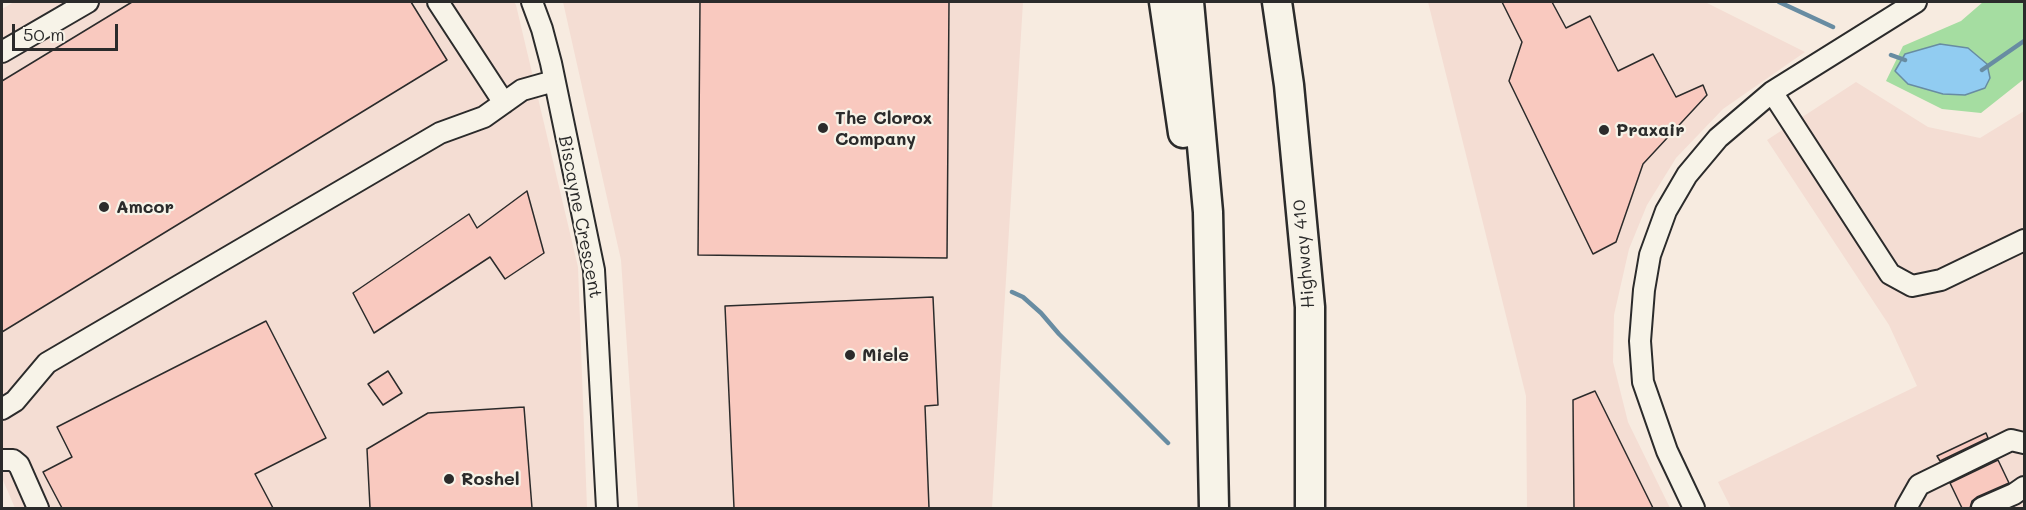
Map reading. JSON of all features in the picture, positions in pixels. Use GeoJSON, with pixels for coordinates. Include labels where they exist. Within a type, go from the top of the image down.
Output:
{"type":"FeatureCollection","features":[{"type":"Feature","properties":{"kind":"highway"},"geometry":{"type":"LineString","coordinates":[[1164,2],[1188,167],[1208,212]]}},
{"type":"Feature","properties":{"kind":"highway"},"geometry":{"type":"LineString","coordinates":[[1189,2],[1208,212],[1214,508]]}},
{"type":"Feature","properties":{"kind":"highway","name":"Highway 410"},"geometry":{"type":"LineString","coordinates":[[1277,2],[1289,85],[1310,307],[1310,508]]}},
{"type":"Feature","properties":{"kind":"street"},"geometry":{"type":"LineString","coordinates":[[2,52],[88,2]]}},
{"type":"Feature","properties":{"kind":"street"},"geometry":{"type":"LineString","coordinates":[[438,2],[504,103]]}},
{"type":"Feature","properties":{"kind":"street","name":"Biscayne Crescent"},"geometry":{"type":"LineString","coordinates":[[532,2],[542,29],[594,270],[607,508]]}},
{"type":"Feature","properties":{"kind":"street"},"geometry":{"type":"LineString","coordinates":[[1694,508],[1667,451],[1643,382],[1640,341],[1644,290],[1650,255],[1666,211],[1687,175],[1718,138],[1772,92],[1916,2]]}},
{"type":"Feature","properties":{"kind":"street"},"geometry":{"type":"LineString","coordinates":[[2,409],[15,401],[47,363],[440,133],[484,117],[522,90],[554,81]]}},
{"type":"Feature","properties":{"kind":"street"},"geometry":{"type":"LineString","coordinates":[[1772,92],[1890,274],[1912,286],[1941,280],[2025,240]]}},
{"type":"Feature","properties":{"kind":"street"},"geometry":{"type":"LineString","coordinates":[[1906,508],[1919,485],[2011,440],[2025,443]]}},
{"type":"Feature","properties":{"kind":"street"},"geometry":{"type":"LineString","coordinates":[[2,460],[13,460],[19,465],[39,508]]}},
{"type":"Feature","properties":{"kind":"street"},"geometry":{"type":"LineString","coordinates":[[1982,508],[2025,487]]}},
{"type":"Feature","properties":{"kind":"shaded area"},"geometry":{"type":"Polygon","coordinates":[[[14,2],[514,2],[578,267],[587,508],[15,508],[2,478],[2,9],[14,2]]]}},
{"type":"Feature","properties":{"kind":"shaded area"},"geometry":{"type":"Polygon","coordinates":[[[563,2],[1023,2],[992,508],[638,508],[621,260],[563,2]]]}},
{"type":"Feature","properties":{"kind":"shaded area"},"geometry":{"type":"Polygon","coordinates":[[[1428,2],[1705,2],[1805,52],[1723,109],[1676,158],[1647,205],[1629,249],[1614,315],[1613,362],[1628,422],[1670,508],[1527,508],[1526,396],[1428,2]]]}},
{"type":"Feature","properties":{"kind":"shaded area"},"geometry":{"type":"Polygon","coordinates":[[[1856,82],[1928,127],[1980,138],[2024,111],[2024,508],[1731,508],[1718,482],[1917,386],[1889,325],[1767,140],[1856,82]]]}},
{"type":"Feature","properties":{"kind":"green space"},"geometry":{"type":"Polygon","coordinates":[[[1983,2],[2024,2],[2024,79],[1981,113],[1942,109],[1886,81],[1903,46],[1961,21],[1983,2]]]}},
{"type":"Feature","properties":{"kind":"water"},"geometry":{"type":"Polygon","coordinates":[[[1940,44],[1968,48],[1987,64],[1990,78],[1985,88],[1965,95],[1943,94],[1908,84],[1895,71],[1905,54],[1940,44]]]}},
{"type":"Feature","properties":{"kind":"building","name":"Amcor"},"geometry":{"type":"Polygon","coordinates":[[[132,2],[411,2],[447,60],[2,332],[2,81],[132,2]]]}},
{"type":"Feature","properties":{"kind":"building","name":"The Clorox Company"},"geometry":{"type":"Polygon","coordinates":[[[700,2],[949,2],[947,258],[698,255],[700,2]]]}},
{"type":"Feature","properties":{"kind":"building","name":"Praxair"},"geometry":{"type":"Polygon","coordinates":[[[1502,2],[1552,2],[1566,28],[1590,16],[1618,71],[1653,54],[1676,97],[1703,85],[1707,95],[1643,164],[1616,242],[1593,254],[1509,81],[1522,42],[1502,2]]]}},
{"type":"Feature","properties":{"kind":"building"},"geometry":{"type":"Polygon","coordinates":[[[527,191],[544,253],[505,279],[490,257],[374,333],[353,293],[469,214],[477,228],[527,191]]]}},
{"type":"Feature","properties":{"kind":"building"},"geometry":{"type":"Polygon","coordinates":[[[933,297],[938,405],[925,406],[929,508],[734,508],[725,306],[933,297]]]}},
{"type":"Feature","properties":{"kind":"building"},"geometry":{"type":"Polygon","coordinates":[[[266,321],[326,438],[255,474],[273,508],[62,508],[43,472],[72,457],[57,427],[266,321]]]}},
{"type":"Feature","properties":{"kind":"building"},"geometry":{"type":"Polygon","coordinates":[[[388,371],[402,393],[383,405],[368,384],[388,371]]]}},
{"type":"Feature","properties":{"kind":"building"},"geometry":{"type":"Polygon","coordinates":[[[1595,391],[1653,508],[1574,508],[1573,400],[1595,391]]]}},
{"type":"Feature","properties":{"kind":"building","name":"Roshel"},"geometry":{"type":"Polygon","coordinates":[[[524,407],[532,508],[370,508],[367,449],[428,413],[524,407]]]}},
{"type":"Feature","properties":{"kind":"building"},"geometry":{"type":"Polygon","coordinates":[[[1986,433],[1988,438],[1940,461],[1937,456],[1986,433]]]}},
{"type":"Feature","properties":{"kind":"building"},"geometry":{"type":"Polygon","coordinates":[[[1998,460],[2009,483],[1977,497],[1972,501],[1970,508],[1962,508],[1950,483],[1998,460]]]}},
{"type":"Feature","properties":{"kind":"waterway"},"geometry":{"type":"LineString","coordinates":[[1779,2],[1833,27]]}},
{"type":"Feature","properties":{"kind":"waterway"},"geometry":{"type":"LineString","coordinates":[[1982,70],[2024,41]]}},
{"type":"Feature","properties":{"kind":"waterway"},"geometry":{"type":"LineString","coordinates":[[1891,55],[1905,60]]}},
{"type":"Feature","properties":{"kind":"waterway"},"geometry":{"type":"LineString","coordinates":[[1012,292],[1023,297],[1041,313],[1168,443]]}},
{"type":"Feature","properties":{"kind":"place","name":"The Clorox Company"},"geometry":{"type":"Point","coordinates":[823,128]}},
{"type":"Feature","properties":{"kind":"place","name":"Praxair"},"geometry":{"type":"Point","coordinates":[1604,130]}},
{"type":"Feature","properties":{"kind":"place","name":"Amcor"},"geometry":{"type":"Point","coordinates":[104,207]}},
{"type":"Feature","properties":{"kind":"place","name":"Miele"},"geometry":{"type":"Point","coordinates":[850,355]}},
{"type":"Feature","properties":{"kind":"place","name":"Roshel"},"geometry":{"type":"Point","coordinates":[449,479]}}]}
